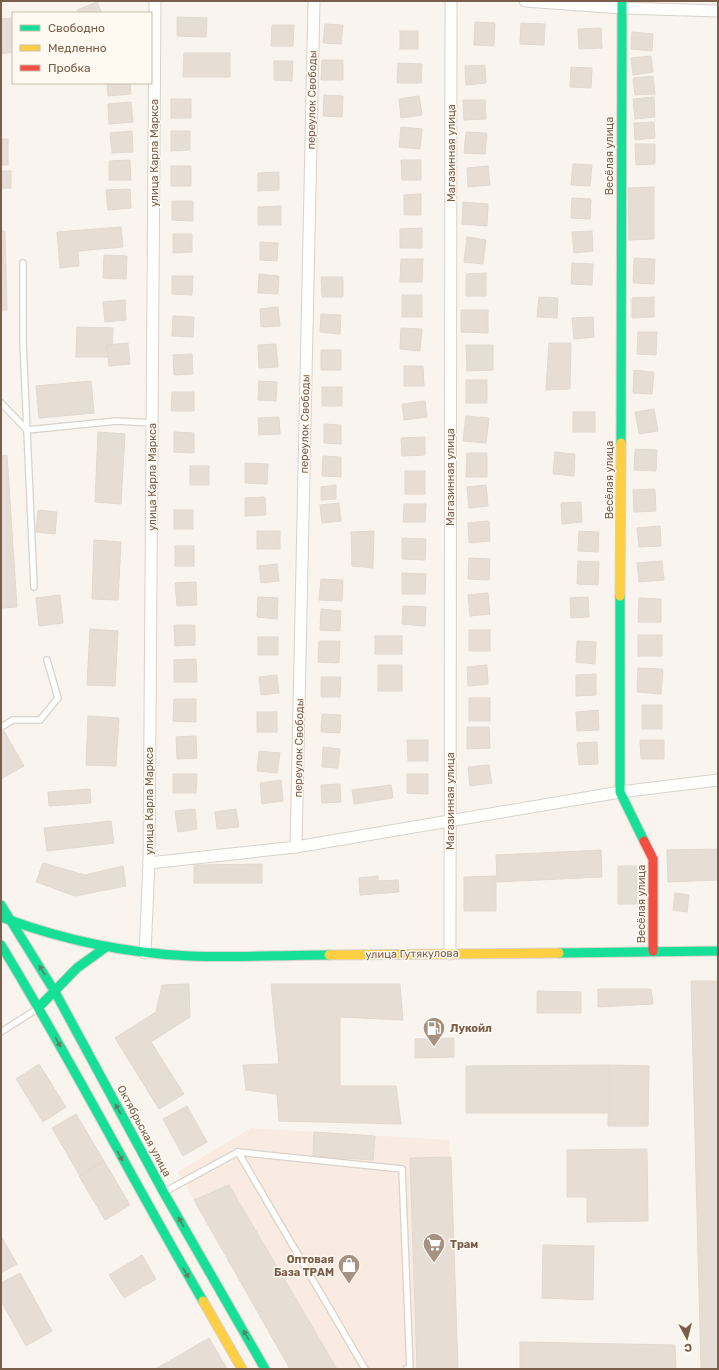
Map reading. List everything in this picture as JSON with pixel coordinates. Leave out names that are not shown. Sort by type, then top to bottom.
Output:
[{"type":"main road","name":"Весёлая улица","points":[[622,4],[620,792],[653,859],[653,951]]},
{"type":"main road","name":"Октябрьская улица","points":[[1,905],[55,992],[164,1193],[265,1369]]},
{"type":"main road","name":"улица Гутякулова","points":[[1,916],[71,940],[145,953],[190,956],[718,951]]},
{"type":"main road","points":[[1,945],[39,1007],[146,1203],[242,1369]]},
{"type":"main road","points":[[39,1007],[77,968],[106,947]]},
{"type":"street","name":"улица Карла Маркса","points":[[145,953],[149,863],[155,1]]},
{"type":"street","name":"переулок Свободы","points":[[296,847],[314,1]]},
{"type":"street","name":"Магазинная улица","points":[[450,954],[451,1]]},
{"type":"street","points":[[524,1],[622,4],[718,11]]},
{"type":"street","points":[[149,863],[296,847],[620,792],[718,780]]},
{"type":"lane","points":[[23,263],[22,342],[34,587]]},
{"type":"lane","points":[[1,403],[27,430]]},
{"type":"lane","points":[[27,430],[117,421],[152,423]]},
{"type":"lane","points":[[1,727],[13,720],[40,720],[58,698],[47,660]]},
{"type":"lane","points":[[1,1032],[39,1007]]},
{"type":"lane","points":[[164,1193],[238,1152],[402,1169],[410,1369],[406,1369]]},
{"type":"lane","points":[[238,1152],[365,1369]]},
{"type":"shaded area","name":"Оптовая База ТРАМ","points":[[251,1128],[449,1140],[458,1369],[290,1369],[178,1172]]},
{"type":"building","points":[[97,2],[102,12],[78,12],[77,10]]},
{"type":"building","points":[[177,17],[207,18],[206,37],[177,36]]},
{"type":"building","points":[[12,18],[12,52],[1,54],[1,19]]},
{"type":"building","points":[[475,22],[495,23],[494,46],[474,45]]},
{"type":"building","points":[[521,23],[545,24],[544,45],[520,44]]},
{"type":"building","points":[[325,24],[343,25],[341,44],[323,43]]},
{"type":"building","points":[[272,25],[294,25],[293,46],[271,46]]},
{"type":"building","points":[[601,28],[602,48],[579,49],[578,29]]},
{"type":"building","points":[[400,31],[418,31],[418,49],[400,49]]},
{"type":"building","points":[[632,32],[653,34],[652,51],[631,49]]},
{"type":"building","points":[[184,53],[230,53],[230,77],[183,77]]},
{"type":"building","points":[[651,56],[653,72],[633,75],[631,58]]},
{"type":"building","points":[[322,60],[343,60],[343,80],[321,80]]},
{"type":"building","points":[[274,61],[293,61],[292,81],[274,80]]},
{"type":"building","points":[[398,63],[422,64],[421,83],[397,83]]},
{"type":"building","points":[[485,65],[486,83],[466,85],[465,66]]},
{"type":"building","points":[[571,67],[592,68],[591,88],[570,87]]},
{"type":"building","points":[[653,76],[655,94],[635,95],[633,78]]},
{"type":"building","points":[[107,84],[130,84],[131,94],[108,96]]},
{"type":"building","points":[[324,95],[343,96],[342,117],[323,116]]},
{"type":"building","points":[[419,96],[422,115],[401,118],[399,99]]},
{"type":"building","points":[[654,97],[655,117],[635,119],[633,99]]},
{"type":"building","points":[[171,99],[191,99],[191,118],[171,118]]},
{"type":"building","points":[[463,100],[485,100],[486,119],[464,120]]},
{"type":"building","points":[[131,102],[133,122],[109,124],[108,104]]},
{"type":"building","points":[[654,122],[655,138],[635,140],[634,123]]},
{"type":"building","points":[[401,127],[422,129],[420,149],[399,147]]},
{"type":"building","points":[[132,131],[133,152],[112,153],[110,133]]},
{"type":"building","points":[[171,131],[190,131],[190,150],[171,151]]},
{"type":"building","points":[[466,132],[487,133],[485,154],[464,153]]},
{"type":"building","points":[[1,139],[8,139],[8,165],[1,165]]},
{"type":"building","points":[[635,144],[655,144],[655,164],[636,165]]},
{"type":"building","points":[[130,160],[131,180],[109,180],[109,161]]},
{"type":"building","points":[[401,160],[421,160],[421,180],[402,180]]},
{"type":"building","points":[[573,164],[592,165],[590,186],[571,185]]},
{"type":"building","points":[[171,166],[191,166],[191,186],[171,186]]},
{"type":"building","points":[[488,166],[490,185],[468,187],[467,168]]},
{"type":"building","points":[[1,171],[11,171],[11,188],[1,188]]},
{"type":"building","points":[[279,172],[279,190],[258,191],[258,173]]},
{"type":"building","points":[[654,187],[654,239],[629,240],[628,188]]},
{"type":"building","points":[[130,189],[131,208],[108,210],[106,190]]},
{"type":"building","points":[[421,194],[421,215],[404,215],[404,195]]},
{"type":"building","points":[[572,198],[591,199],[590,219],[571,218]]},
{"type":"building","points":[[172,201],[193,201],[193,221],[172,220]]},
{"type":"building","points":[[463,202],[488,204],[487,226],[462,224]]},
{"type":"building","points":[[281,206],[281,225],[258,225],[258,207]]},
{"type":"building","points":[[121,227],[123,247],[78,251],[79,266],[60,268],[57,232]]},
{"type":"building","points":[[422,228],[422,248],[400,248],[400,229]]},
{"type":"building","points":[[1,231],[5,231],[7,310],[1,310]]},
{"type":"building","points":[[592,231],[593,251],[574,253],[572,232]]},
{"type":"building","points":[[173,234],[192,234],[192,252],[173,253]]},
{"type":"building","points":[[467,237],[486,240],[483,264],[464,262]]},
{"type":"building","points":[[260,242],[278,243],[277,261],[260,260]]},
{"type":"building","points":[[104,255],[127,256],[126,279],[103,278]]},
{"type":"building","points":[[634,258],[655,259],[654,284],[633,283]]},
{"type":"building","points":[[401,259],[423,259],[422,282],[400,282]]},
{"type":"building","points":[[572,263],[593,264],[592,285],[571,284]]},
{"type":"building","points":[[486,273],[486,296],[466,296],[466,274]]},
{"type":"building","points":[[259,274],[279,276],[278,294],[258,293]]},
{"type":"building","points":[[172,276],[193,276],[192,295],[172,294]]},
{"type":"building","points":[[321,277],[343,277],[343,297],[322,297]]},
{"type":"building","points":[[402,295],[422,295],[422,317],[402,317]]},
{"type":"building","points":[[539,297],[558,298],[557,318],[537,317]]},
{"type":"building","points":[[654,297],[654,317],[632,318],[632,298]]},
{"type":"building","points":[[125,300],[126,320],[105,322],[103,302]]},
{"type":"building","points":[[278,307],[280,326],[261,327],[260,309]]},
{"type":"building","points":[[461,310],[488,310],[488,333],[461,332]]},
{"type":"building","points":[[321,314],[341,315],[340,334],[320,332]]},
{"type":"building","points":[[173,316],[194,317],[193,337],[172,336]]},
{"type":"building","points":[[593,317],[594,337],[574,339],[572,318]]},
{"type":"building","points":[[77,327],[113,328],[112,357],[76,357]]},
{"type":"building","points":[[401,328],[422,329],[420,351],[400,349]]},
{"type":"building","points":[[638,332],[657,332],[656,355],[637,354]]},
{"type":"building","points":[[128,343],[130,364],[109,366],[107,345]]},
{"type":"building","points":[[549,343],[571,343],[570,389],[546,390]]},
{"type":"building","points":[[276,344],[278,367],[259,368],[258,345]]},
{"type":"building","points":[[466,345],[493,345],[493,370],[467,371]]},
{"type":"building","points":[[321,350],[341,350],[341,370],[321,370]]},
{"type":"building","points":[[192,354],[193,374],[174,375],[173,355]]},
{"type":"building","points":[[404,366],[423,366],[424,386],[404,386]]},
{"type":"building","points":[[634,370],[654,372],[652,394],[633,393]]},
{"type":"building","points":[[466,380],[487,380],[487,403],[466,403]]},
{"type":"building","points":[[91,381],[94,413],[39,418],[36,386]]},
{"type":"building","points":[[259,381],[277,382],[276,401],[258,400]]},
{"type":"building","points":[[322,387],[342,387],[342,406],[322,406]]},
{"type":"building","points":[[172,392],[194,392],[194,411],[171,411]]},
{"type":"building","points":[[425,401],[427,417],[404,420],[402,404]]},
{"type":"building","points":[[654,409],[658,431],[639,434],[635,412]]},
{"type":"building","points":[[573,412],[595,412],[595,432],[573,432]]},
{"type":"building","points":[[466,416],[489,418],[486,443],[463,441]]},
{"type":"building","points":[[279,417],[280,434],[259,435],[258,418]]},
{"type":"building","points":[[324,424],[341,425],[341,444],[324,443]]},
{"type":"building","points":[[98,432],[125,434],[121,504],[95,502]]},
{"type":"building","points":[[174,432],[194,433],[194,453],[174,452]]},
{"type":"building","points":[[425,437],[425,455],[402,456],[401,438]]},
{"type":"building","points":[[635,449],[657,450],[656,471],[634,470]]},
{"type":"building","points":[[555,452],[575,454],[574,476],[553,474]]},
{"type":"building","points":[[467,453],[487,453],[487,477],[466,477]]},
{"type":"building","points":[[7,455],[17,607],[1,608],[1,456]]},
{"type":"building","points":[[323,456],[341,457],[341,477],[322,476]]},
{"type":"building","points":[[245,463],[268,464],[267,484],[245,483]]},
{"type":"building","points":[[190,466],[209,466],[209,485],[190,485]]},
{"type":"building","points":[[405,471],[425,471],[425,494],[405,494]]},
{"type":"building","points":[[336,485],[336,499],[321,500],[321,487]]},
{"type":"building","points":[[486,485],[488,506],[469,508],[467,487]]},
{"type":"building","points":[[655,489],[656,511],[634,512],[633,490]]},
{"type":"building","points":[[265,497],[266,515],[245,516],[245,498]]},
{"type":"building","points":[[581,502],[582,522],[562,524],[561,503]]},
{"type":"building","points":[[339,503],[341,521],[322,523],[320,505]]},
{"type":"building","points":[[404,504],[426,504],[425,522],[403,522]]},
{"type":"building","points":[[38,510],[57,512],[55,534],[36,532]]},
{"type":"building","points":[[174,510],[193,510],[193,529],[174,529]]},
{"type":"building","points":[[489,521],[490,541],[469,543],[468,523]]},
{"type":"building","points":[[660,526],[661,546],[639,547],[637,528]]},
{"type":"building","points":[[257,531],[280,531],[280,549],[257,549]]},
{"type":"building","points":[[374,531],[373,568],[352,566],[351,532]]},
{"type":"building","points":[[579,531],[599,532],[598,552],[578,551]]},
{"type":"building","points":[[402,538],[426,539],[425,560],[402,559]]},
{"type":"building","points":[[94,540],[121,542],[118,600],[92,599]]},
{"type":"building","points":[[175,546],[194,546],[194,566],[175,566]]},
{"type":"building","points":[[469,558],[490,559],[489,580],[468,579]]},
{"type":"building","points":[[578,561],[599,562],[598,585],[577,584]]},
{"type":"building","points":[[662,561],[664,580],[639,582],[637,563]]},
{"type":"building","points":[[277,564],[279,581],[261,583],[259,566]]},
{"type":"building","points":[[402,573],[426,574],[425,594],[402,594]]},
{"type":"building","points":[[321,579],[343,580],[342,601],[319,600]]},
{"type":"building","points":[[196,582],[197,605],[177,606],[175,583]]},
{"type":"building","points":[[488,593],[490,614],[470,616],[468,595]]},
{"type":"building","points":[[60,595],[63,623],[39,626],[36,598]]},
{"type":"building","points":[[258,597],[278,598],[277,619],[257,617]]},
{"type":"building","points":[[588,597],[589,617],[571,618],[570,598]]},
{"type":"building","points":[[639,598],[661,599],[661,622],[638,622]]},
{"type":"building","points":[[403,606],[426,607],[425,626],[402,624]]},
{"type":"building","points":[[321,609],[341,611],[340,631],[320,630]]},
{"type":"building","points":[[174,625],[195,625],[195,645],[175,646]]},
{"type":"building","points":[[90,629],[118,631],[115,686],[87,685]]},
{"type":"building","points":[[469,630],[490,630],[490,651],[469,651]]},
{"type":"building","points":[[638,635],[662,635],[662,656],[638,656]]},
{"type":"building","points":[[375,636],[402,636],[402,654],[375,654]]},
{"type":"building","points":[[258,637],[278,637],[278,655],[258,655]]},
{"type":"building","points":[[319,641],[340,641],[339,663],[318,662]]},
{"type":"building","points":[[577,641],[596,642],[595,664],[576,662]]},
{"type":"building","points":[[196,659],[197,682],[174,682],[174,660]]},
{"type":"building","points":[[378,665],[402,665],[402,691],[378,691]]},
{"type":"building","points":[[487,665],[488,684],[468,686],[467,667]]},
{"type":"building","points":[[638,668],[663,669],[661,694],[637,692]]},
{"type":"building","points":[[596,674],[596,695],[576,696],[576,675]]},
{"type":"building","points":[[277,675],[279,693],[261,695],[259,677]]},
{"type":"building","points":[[321,677],[341,677],[340,697],[321,697]]},
{"type":"building","points":[[469,698],[490,698],[490,721],[469,721]]},
{"type":"building","points":[[174,699],[196,699],[196,722],[173,721]]},
{"type":"building","points":[[642,705],[662,705],[662,729],[642,729]]},
{"type":"building","points":[[598,710],[599,730],[577,731],[576,712]]},
{"type":"building","points":[[257,712],[277,712],[277,732],[257,732]]},
{"type":"building","points":[[322,714],[341,715],[340,733],[321,732]]},
{"type":"building","points":[[88,716],[119,718],[116,766],[86,765]]},
{"type":"building","points":[[467,727],[489,727],[490,748],[467,749]]},
{"type":"building","points":[[4,731],[24,766],[1,779],[1,733]]},
{"type":"building","points":[[196,736],[197,758],[177,759],[176,737]]},
{"type":"building","points":[[407,740],[428,740],[428,761],[408,761]]},
{"type":"building","points":[[640,740],[664,740],[664,759],[641,759]]},
{"type":"building","points":[[597,742],[598,764],[579,765],[577,743]]},
{"type":"building","points":[[323,747],[340,749],[338,768],[322,767]]},
{"type":"building","points":[[259,751],[280,753],[277,773],[257,771]]},
{"type":"building","points":[[489,765],[492,783],[470,786],[468,767]]},
{"type":"building","points":[[173,774],[197,774],[196,793],[173,793]]},
{"type":"building","points":[[407,774],[428,774],[428,794],[407,793]]},
{"type":"building","points":[[281,780],[283,801],[262,804],[260,783]]},
{"type":"building","points":[[340,784],[341,802],[322,803],[321,785]]},
{"type":"building","points":[[391,785],[393,798],[354,804],[352,790]]},
{"type":"building","points":[[90,789],[91,803],[49,806],[48,792]]},
{"type":"building","points":[[195,809],[197,829],[178,832],[175,811]]},
{"type":"building","points":[[236,809],[239,827],[217,829],[215,812]]},
{"type":"building","points":[[111,821],[114,843],[47,851],[44,828]]},
{"type":"building","points":[[718,849],[718,880],[668,882],[667,850]]},
{"type":"building","points":[[601,850],[602,877],[497,882],[496,855]]},
{"type":"building","points":[[43,863],[85,875],[123,866],[126,886],[75,896],[36,882]]},
{"type":"building","points":[[262,864],[262,883],[194,883],[194,865]]},
{"type":"building","points":[[618,866],[637,866],[637,904],[618,904]]},
{"type":"building","points":[[378,876],[378,881],[398,880],[399,892],[360,895],[359,878]]},
{"type":"building","points":[[496,876],[496,911],[464,911],[464,877]]},
{"type":"building","points":[[675,893],[689,895],[687,912],[673,910]]},
{"type":"building","points":[[691,981],[718,981],[718,1369],[701,1369]]},
{"type":"building","points":[[189,984],[190,1017],[151,1042],[184,1094],[159,1109],[115,1038],[156,1012],[162,985]]},
{"type":"building","points":[[271,984],[400,984],[403,1020],[340,1017],[340,1086],[396,1086],[401,1124],[279,1121],[277,1094],[246,1090],[243,1065],[279,1064]]},
{"type":"building","points":[[598,989],[651,989],[653,1004],[598,1007]]},
{"type":"building","points":[[537,991],[581,992],[581,1013],[537,1013]]},
{"type":"building","name":"Лукойл","points":[[454,1038],[454,1057],[415,1058],[415,1039]]},
{"type":"building","points":[[39,1064],[66,1107],[43,1122],[16,1079]]},
{"type":"building","points":[[609,1065],[649,1066],[648,1126],[608,1126]]},
{"type":"building","points":[[609,1065],[609,1113],[466,1113],[466,1066]]},
{"type":"building","points":[[187,1106],[207,1142],[183,1156],[163,1119]]},
{"type":"building","points":[[76,1114],[104,1161],[80,1176],[52,1128]]},
{"type":"building","points":[[314,1132],[375,1136],[373,1160],[313,1156]]},
{"type":"building","points":[[647,1149],[648,1221],[587,1222],[587,1197],[567,1197],[567,1150]]},
{"type":"building","name":"Трам","points":[[451,1157],[458,1369],[417,1369],[410,1158]]},
{"type":"building","points":[[104,1161],[130,1205],[105,1220],[79,1176]]},
{"type":"building","points":[[229,1185],[337,1369],[290,1369],[194,1200]]},
{"type":"building","points":[[1,1236],[17,1264],[1,1273]]},
{"type":"building","points":[[543,1245],[594,1246],[593,1300],[542,1298]]},
{"type":"building","points":[[142,1255],[156,1279],[124,1298],[109,1275]]},
{"type":"building","points":[[20,1273],[52,1331],[26,1346],[1,1301],[1,1283]]},
{"type":"building","points":[[209,1338],[227,1369],[155,1369],[173,1359]]},
{"type":"building","points":[[520,1342],[675,1345],[676,1369],[520,1369]]},
{"type":"traffic: fast","points":[[621,443],[622,1]]},
{"type":"traffic: fast","points":[[620,596],[620,792],[644,841]]},
{"type":"traffic: fast","points":[[1,905],[55,992],[164,1193],[265,1369]]},
{"type":"traffic: fast","points":[[4,918],[72,939],[141,952],[206,957],[329,955]]},
{"type":"traffic: fast","points":[[1,945],[53,1033],[203,1301]]},
{"type":"traffic: fast","points":[[39,1007],[77,968],[106,947]]},
{"type":"traffic: fast","points":[[559,953],[718,951]]},
{"type":"traffic: slow","points":[[620,596],[621,443]]},
{"type":"traffic: slow","points":[[329,955],[559,953]]},
{"type":"traffic: slow","points":[[203,1301],[242,1369]]},
{"type":"traffic: jam","points":[[644,841],[653,859],[653,951]]},
{"type":"place","name":"Лукойл","points":[[434,1048]]},
{"type":"place","name":"Трам","points":[[434,1264]]},
{"type":"place","name":"Оптовая База ТРАМ","points":[[349,1284]]}]
